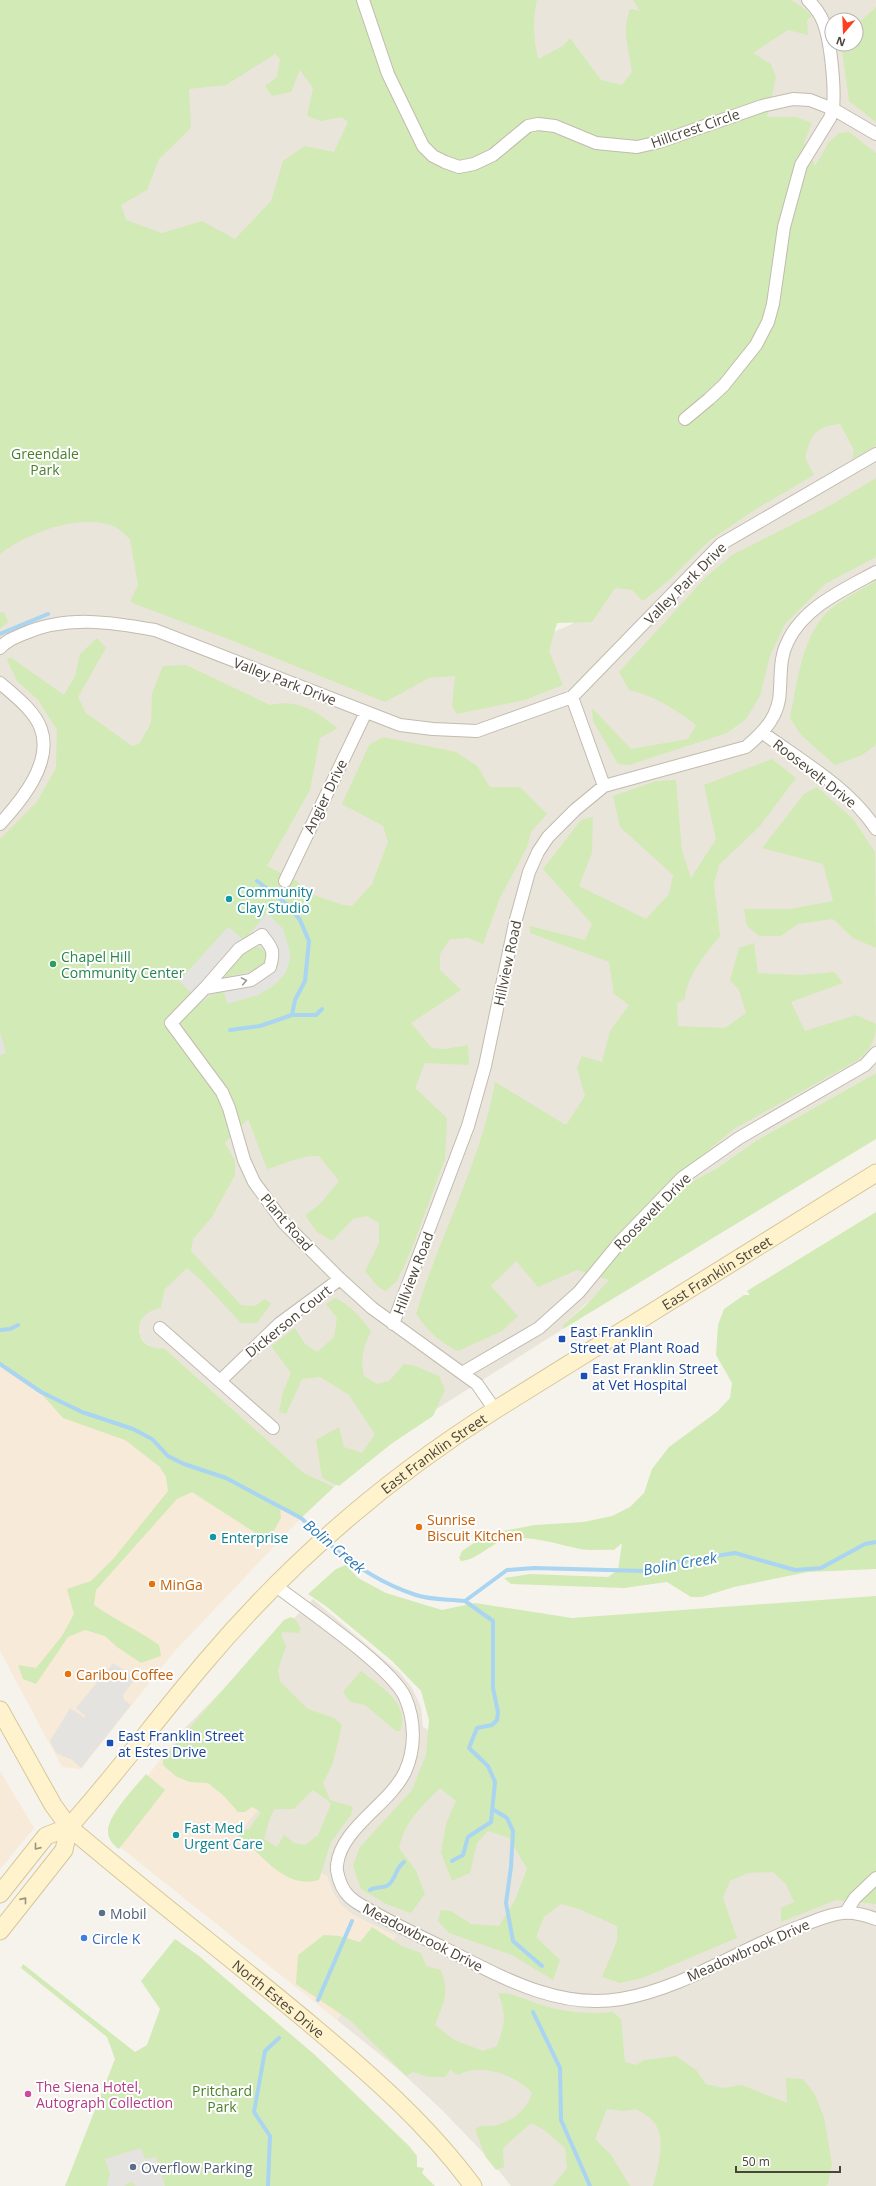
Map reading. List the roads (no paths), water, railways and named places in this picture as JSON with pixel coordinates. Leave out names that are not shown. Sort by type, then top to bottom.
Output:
[{"type":"main road","name":"East Franklin Street","points":[[0,1931],[64,1850],[69,1827],[206,1661],[276,1586],[363,1507],[428,1455],[495,1410],[876,1173]]},
{"type":"main road","name":"North Estes Drive","points":[[0,1710],[53,1805],[69,1827],[354,2061],[394,2098],[448,2156],[473,2186]]},
{"type":"main road","name":"East Franklin Street","points":[[0,1894],[46,1836],[69,1827]]},
{"type":"street","name":"Hillcrest Circle","points":[[363,0],[388,74],[423,146],[433,156],[459,167],[474,164],[493,155],[528,126],[538,124],[555,126],[596,144],[637,147],[659,142],[755,108],[793,99],[810,100],[833,109],[876,134]]},
{"type":"street","points":[[685,419],[710,399],[724,385],[756,345],[768,322],[773,304],[784,227],[801,165],[813,143],[830,118],[833,109],[835,93],[827,34],[822,18],[808,0]]},
{"type":"street","name":"Valley Park Drive","points":[[0,648],[7,641],[40,626],[80,621],[116,623],[155,630],[400,724],[433,729],[476,731],[572,697],[721,544],[876,454]]},
{"type":"street","name":"Roosevelt Drive","points":[[876,572],[836,594],[808,615],[788,640],[780,666],[779,703],[773,720],[763,733],[841,790],[866,814],[876,829]]},
{"type":"street","points":[[0,684],[29,711],[41,728],[43,746],[35,776],[28,788],[0,824]]},
{"type":"street","points":[[572,697],[604,786]]},
{"type":"street","name":"Angier Drive","points":[[285,881],[366,712]]},
{"type":"street","name":"Hillview Road","points":[[394,1324],[468,1126],[486,1058],[515,923],[529,872],[538,852],[548,837],[575,810],[604,786],[746,747],[763,733]]},
{"type":"street","name":"Plant Road","points":[[205,988],[251,980],[270,967],[273,957],[272,948],[262,935],[239,949],[205,988],[171,1023],[222,1092],[229,1108],[244,1160],[254,1182],[284,1223],[340,1279],[394,1324],[482,1389],[495,1410]]},
{"type":"street","name":"Roosevelt Drive","points":[[462,1373],[539,1328],[579,1292],[621,1241],[682,1178],[739,1138],[865,1065],[876,1054]]},
{"type":"street","name":"Dickerson Court","points":[[220,1381],[279,1324],[340,1279]]},
{"type":"street","points":[[160,1328],[273,1428]]},
{"type":"street","name":"Meadowbrook Drive","points":[[276,1586],[387,1673],[404,1694],[413,1718],[409,1760],[404,1774],[396,1787],[355,1830],[345,1844],[336,1866],[340,1884],[349,1898],[372,1912],[506,1979],[540,1992],[583,2000],[620,1999],[650,1992],[788,1931],[834,1914],[846,1912],[862,1914],[876,1919]]},
{"type":"street","points":[[846,1912],[856,1898],[876,1878]]},
{"type":"waterway","points":[[0,634],[48,614]]},
{"type":"waterway","points":[[230,1030],[260,1026],[292,1015],[295,1000],[305,981],[309,941],[300,920],[288,905],[257,881]]},
{"type":"waterway","points":[[292,1015],[316,1015],[322,1009]]},
{"type":"waterway","points":[[0,1330],[10,1329],[18,1325]]},
{"type":"waterway","name":"Bolin Creek","points":[[0,1364],[41,1392],[82,1412],[133,1429],[152,1439],[168,1456],[184,1464],[226,1478],[301,1518],[322,1537]]},
{"type":"waterway","name":"Bolin Creek","points":[[327,1542],[368,1573],[403,1591],[427,1598],[465,1601],[507,1570],[534,1568],[644,1571],[677,1562],[735,1553],[795,1570],[821,1568],[865,1544],[876,1542]]},
{"type":"waterway","points":[[452,1861],[463,1855],[468,1837],[491,1822],[495,1782],[488,1766],[469,1748],[477,1728],[492,1725],[497,1720],[498,1712],[493,1688],[493,1621],[465,1601]]},
{"type":"waterway","points":[[494,1810],[507,1818],[513,1831],[511,1867],[506,1903],[513,1941],[542,1966]]},
{"type":"waterway","points":[[370,1890],[384,1887],[391,1883],[399,1867],[404,1862]]},
{"type":"waterway","points":[[318,2000],[352,1921]]},
{"type":"waterway","points":[[533,2012],[560,2068],[561,2120],[590,2186]]},
{"type":"waterway","points":[[268,2186],[270,2136],[254,2112],[265,2051],[279,2038]]},
{"type":"place","name":"Community Clay Studio","points":[[229,899]]},
{"type":"place","name":"Chapel Hill Community Center","points":[[53,964]]},
{"type":"place","name":"East Franklin Street at Plant Road","points":[[562,1339]]},
{"type":"place","name":"East Franklin Street at Vet Hospital","points":[[584,1376]]},
{"type":"place","name":"Sunrise Biscuit Kitchen","points":[[419,1527]]},
{"type":"place","name":"Enterprise","points":[[213,1537]]},
{"type":"place","name":"MinGa","points":[[152,1584]]},
{"type":"place","name":"Caribou Coffee","points":[[68,1674]]},
{"type":"place","name":"East Franklin Street at Estes Drive","points":[[110,1743]]},
{"type":"place","name":"Fast Med Urgent Care","points":[[176,1835]]},
{"type":"place","name":"Mobil","points":[[102,1913]]},
{"type":"place","name":"Circle K","points":[[84,1938]]},
{"type":"place","name":"The Siena Hotel, Autograph Collection","points":[[28,2094]]},
{"type":"place","name":"Overflow Parking","points":[[133,2167]]},
{"type":"park label","name":"Greendale Park","points":[[45,462]]},
{"type":"park label","name":"Pritchard Park","points":[[222,2098]]}]
